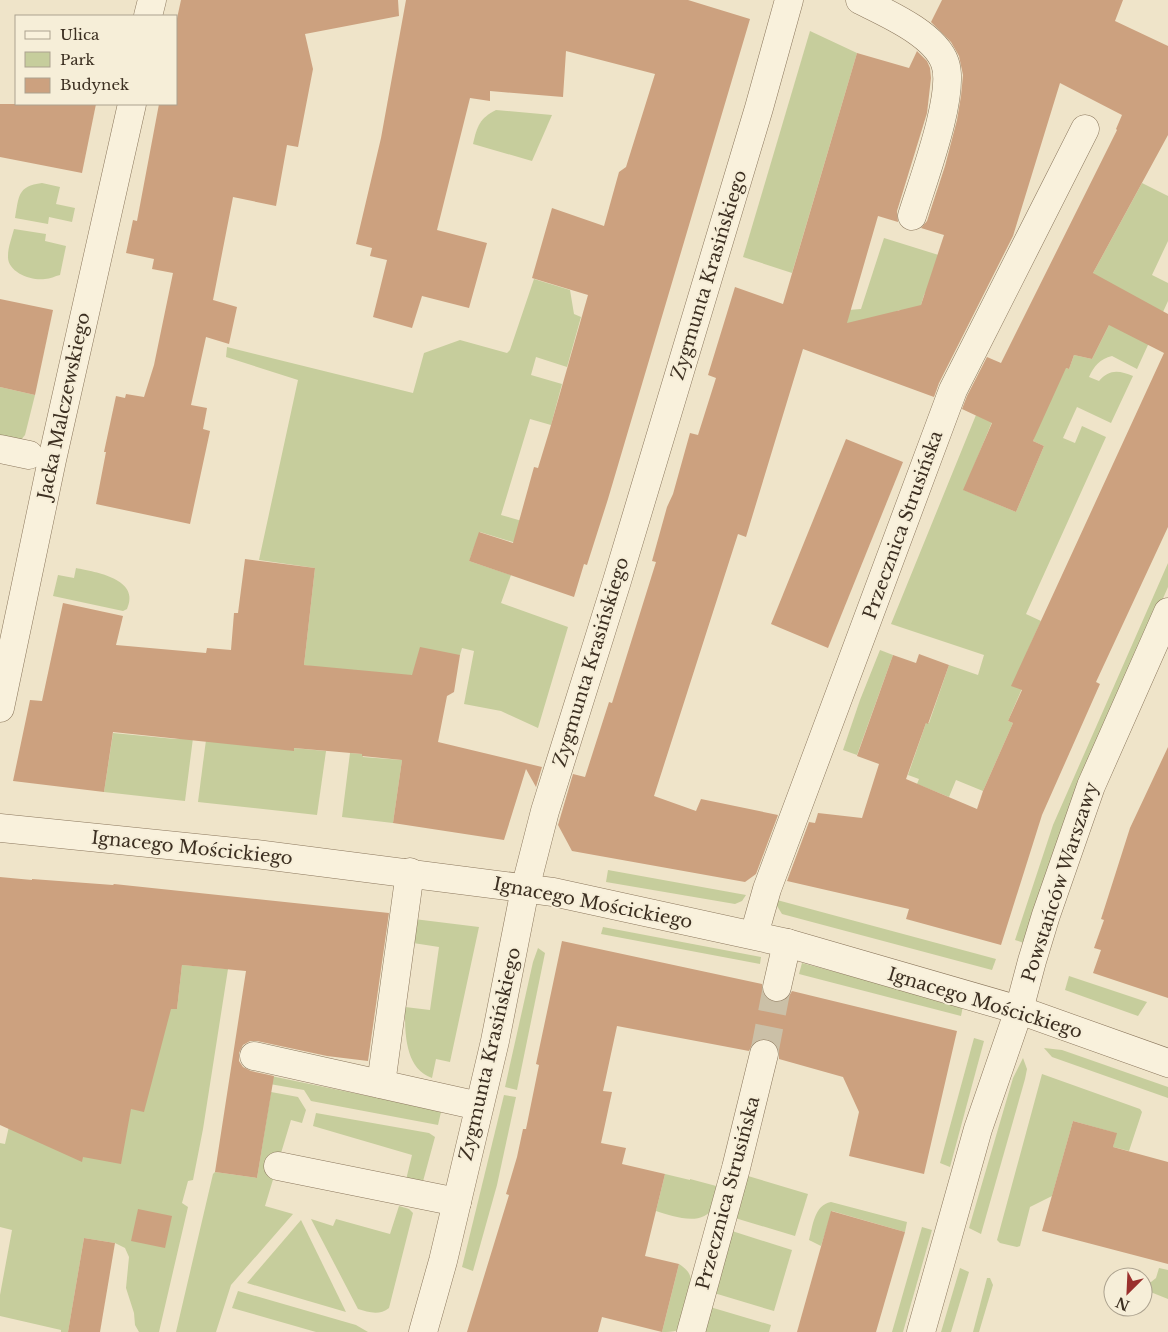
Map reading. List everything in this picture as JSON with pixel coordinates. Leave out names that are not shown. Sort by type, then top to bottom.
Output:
[{"type":"street","points":[[148,15],[152,0]]},
{"type":"street","name":"Zygmunta Krasińskiego","points":[[423,1332],[443,1261],[495,1040],[525,889],[545,811],[617,581],[756,117],[788,0]]},
{"type":"street","points":[[860,0],[904,22],[933,45],[945,63],[948,87],[942,119],[912,216]]},
{"type":"street","name":"Jacka Malczewskiego","points":[[0,708],[52,460],[132,105]]},
{"type":"street","name":"Przecznica Strusińska","points":[[754,934],[767,889],[953,390],[1085,129]]},
{"type":"street","points":[[0,449],[29,455]]},
{"type":"street","name":"Powstańców Warszawy","points":[[921,1332],[978,1129],[1019,1010],[1044,924],[1091,786],[1168,612]]},
{"type":"street","name":"Ignacego Mościckiego","points":[[0,828],[256,854],[410,872],[553,892],[787,942],[1019,1010],[1168,1063]]},
{"type":"street","points":[[381,1084],[410,872]]},
{"type":"street","points":[[777,987],[787,942]]},
{"type":"street","name":"Przecznica Strusińska","points":[[691,1332],[736,1168],[764,1054]]},
{"type":"street","points":[[254,1056],[479,1106]]},
{"type":"street","points":[[278,1166],[457,1202]]},
{"type":"green space","points":[[810,31],[857,53],[792,273],[743,257]]},
{"type":"green space","points":[[496,110],[552,115],[532,161],[473,144],[480,123],[486,116]]},
{"type":"green space","points":[[42,183],[60,187],[56,204],[75,208],[72,222],[49,217],[48,224],[15,218],[19,198],[24,190]]},
{"type":"green space","points":[[1142,183],[1168,196],[1168,241],[1152,275],[1168,283],[1168,301],[1137,369],[1112,356],[1098,364],[1089,377],[1099,381],[1107,374],[1114,372],[1133,376],[1111,423],[1077,407],[1063,438],[1075,443],[1082,426],[1106,437],[1026,614],[1041,621],[1027,652],[1036,656],[1008,721],[1013,723],[983,791],[956,780],[949,797],[917,784],[919,779],[908,775],[926,723],[929,723],[949,665],[978,675],[984,655],[891,624],[976,415],[992,422],[964,490],[1016,512],[1044,446],[1033,441],[1058,365],[1069,369],[1074,355],[1092,359],[1109,325],[1093,273]]},
{"type":"green space","points":[[14,229],[46,234],[45,241],[66,246],[60,275],[49,279],[39,279],[27,277],[11,267],[8,256]]},
{"type":"green space","points":[[884,238],[945,257],[924,295],[918,315],[899,310],[893,313],[891,339],[839,320],[836,311],[861,309]]},
{"type":"green space","points":[[534,279],[570,290],[574,314],[581,317],[567,367],[536,357],[531,375],[562,384],[551,425],[530,419],[501,515],[522,521],[516,543],[480,532],[469,561],[511,575],[501,603],[568,627],[538,728],[501,711],[464,704],[474,651],[462,648],[460,655],[410,683],[304,665],[315,568],[259,560],[298,380],[226,357],[227,347],[413,393],[424,353],[460,340],[507,353],[510,350]]},
{"type":"green space","points":[[0,387],[35,395],[25,435],[20,441],[0,438]]},
{"type":"green space","points":[[1168,563],[1168,587],[1062,828],[1024,943],[1015,940],[1053,825]]},
{"type":"green space","points":[[76,568],[105,575],[122,584],[128,590],[130,599],[127,609],[123,611],[53,596],[58,575],[74,578]]},
{"type":"green space","points":[[880,650],[893,655],[857,755],[843,750]]},
{"type":"green space","points":[[113,733],[175,739],[193,738],[185,801],[104,792]]},
{"type":"green space","points":[[206,740],[326,751],[317,815],[198,802]]},
{"type":"green space","points":[[350,753],[362,754],[363,757],[402,760],[393,823],[342,817]]},
{"type":"green space","points":[[608,870],[746,895],[742,901],[735,904],[606,882]]},
{"type":"green space","points":[[777,900],[996,959],[992,970],[782,914],[777,906]]},
{"type":"green space","points":[[414,919],[479,927],[450,1062],[436,1059],[432,1078],[416,1066],[411,1057],[406,1037],[405,1007],[430,1010],[439,947],[413,943]]},
{"type":"green space","points":[[603,927],[761,957],[760,964],[601,934]]},
{"type":"green space","points":[[538,948],[545,953],[517,1090],[505,1087],[533,962]]},
{"type":"green space","points":[[802,963],[963,1006],[961,1016],[799,974]]},
{"type":"green space","points":[[182,965],[228,969],[203,1129],[193,1180],[188,1181],[182,1203],[188,1207],[159,1332],[139,1332],[135,1325],[134,1313],[126,1288],[129,1257],[125,1248],[115,1243],[84,1238],[68,1332],[61,1332],[61,1330],[0,1316],[0,1295],[12,1230],[0,1227],[0,1143],[5,1144],[10,1122],[142,1005],[177,1009]]},
{"type":"green space","points":[[1069,976],[1147,1002],[1138,1016],[1065,990]]},
{"type":"green space","points":[[974,1038],[984,1041],[950,1167],[940,1163]]},
{"type":"green space","points":[[1044,1048],[1062,1050],[1168,1087],[1168,1098],[1052,1057]]},
{"type":"green space","points":[[1023,1058],[1027,1069],[1025,1079],[981,1234],[969,1228],[1013,1078]]},
{"type":"green space","points":[[232,1068],[441,1112],[438,1125],[311,1101],[304,1090],[230,1077]]},
{"type":"green space","points":[[1042,1074],[1140,1109],[1142,1112],[1129,1151],[1113,1147],[1116,1133],[1073,1121],[1052,1196],[1030,1207],[1020,1246],[1017,1247],[1000,1243],[997,1240]]},
{"type":"green space","points":[[271,1092],[298,1097],[306,1110],[302,1123],[291,1120],[265,1206],[293,1214],[231,1285],[216,1332],[176,1332],[213,1174],[215,1172],[257,1178]]},
{"type":"green space","points":[[504,1095],[516,1097],[497,1185],[473,1271],[462,1267]]},
{"type":"green space","points":[[316,1113],[429,1133],[435,1137],[422,1185],[405,1184],[412,1155],[313,1126]]},
{"type":"green space","points":[[665,1174],[720,1187],[714,1206],[709,1213],[703,1217],[687,1219],[656,1211]]},
{"type":"green space","points":[[748,1176],[808,1194],[795,1236],[735,1218]]},
{"type":"green space","points":[[831,1202],[907,1222],[905,1232],[832,1211],[821,1246],[809,1240],[815,1217],[821,1207]]},
{"type":"green space","points":[[399,1206],[409,1209],[413,1213],[389,1308],[377,1313],[358,1309],[311,1219],[333,1226],[336,1219],[390,1234]]},
{"type":"green space","points":[[301,1220],[346,1312],[247,1283]]},
{"type":"green space","points":[[922,1227],[932,1230],[903,1332],[892,1332]]},
{"type":"green space","points":[[732,1231],[792,1250],[774,1311],[714,1293]]},
{"type":"green space","points":[[679,1264],[690,1275],[691,1291],[688,1306],[678,1330],[662,1332]]},
{"type":"green space","points":[[960,1268],[969,1272],[951,1332],[941,1332]]},
{"type":"green space","points":[[1159,1268],[1168,1270],[1168,1299],[1153,1293],[1153,1280],[1156,1278]]},
{"type":"green space","points":[[987,1278],[990,1278],[993,1285],[979,1332],[973,1332]]},
{"type":"green space","points":[[238,1291],[356,1325],[368,1332],[316,1332],[232,1308]]},
{"type":"green space","points":[[710,1307],[771,1325],[769,1332],[703,1332]]},
{"type":"building","points":[[181,0],[398,0],[399,16],[305,34],[313,69],[298,147],[287,145],[276,206],[233,197],[213,300],[237,307],[229,344],[206,337],[191,405],[207,408],[203,429],[210,431],[190,524],[96,504],[106,452],[104,452],[116,396],[125,398],[126,394],[144,397],[154,365],[173,273],[152,269],[154,259],[126,253],[133,220],[137,221],[159,105],[178,105],[178,15]]},
{"type":"building","points":[[406,0],[688,0],[750,19],[608,499],[587,565],[584,564],[574,597],[469,561],[479,532],[513,543],[534,467],[538,468],[549,432],[588,295],[532,278],[552,208],[604,226],[619,172],[626,167],[655,74],[566,51],[563,97],[490,91],[490,101],[470,98],[437,230],[487,243],[469,308],[422,296],[412,328],[373,317],[387,260],[370,256],[372,248],[356,244],[381,138]]},
{"type":"building","points":[[942,0],[1123,0],[1115,21],[1168,46],[1168,135],[1093,273],[1168,314],[1168,527],[1096,682],[1100,684],[1042,815],[1001,945],[906,919],[909,909],[787,881],[809,822],[815,823],[818,813],[862,818],[879,764],[857,756],[893,655],[916,663],[919,654],[949,665],[906,779],[977,809],[1013,723],[1008,721],[1022,690],[1011,686],[1164,353],[1109,325],[1092,359],[1074,355],[1069,369],[1066,368],[1033,441],[1044,446],[1016,512],[963,490],[992,423],[962,409],[967,396],[987,357],[1001,363],[1117,130],[1122,115],[1060,83],[1013,236],[939,383],[934,397],[803,349],[746,537],[738,534],[654,796],[696,811],[701,799],[778,815],[756,874],[745,882],[572,851],[558,825],[573,774],[585,777],[609,702],[612,703],[656,562],[652,561],[690,433],[698,435],[716,378],[708,375],[735,287],[783,304],[857,53],[909,68],[917,51],[927,61],[931,78],[927,113],[897,211],[898,222],[878,216],[847,323],[921,305],[944,235],[921,228],[927,221],[945,166],[957,120],[963,75],[959,56],[951,42],[931,22]]},
{"type":"building","points":[[0,104],[96,105],[82,173],[0,157]]},
{"type":"building","points":[[0,299],[53,310],[35,395],[0,387]]},
{"type":"building","points":[[846,439],[903,462],[828,648],[771,624]]},
{"type":"building","points":[[245,559],[315,568],[304,665],[412,675],[420,647],[460,655],[454,692],[447,696],[438,742],[542,767],[536,787],[526,769],[504,840],[393,823],[402,760],[362,756],[362,754],[294,748],[294,751],[113,732],[104,792],[13,781],[30,700],[42,701],[63,603],[123,616],[116,645],[206,653],[207,648],[231,650],[234,613],[238,613]]},
{"type":"building","points":[[1168,747],[1168,998],[1093,973],[1101,950],[1094,948],[1104,920],[1101,919],[1130,828]]},
{"type":"building","points":[[0,877],[114,884],[389,913],[368,1061],[327,1056],[257,1041],[250,1041],[243,1045],[239,1053],[239,1061],[243,1067],[251,1071],[274,1076],[257,1178],[215,1172],[246,971],[182,965],[177,1009],[171,1009],[144,1112],[131,1109],[121,1164],[83,1157],[82,1162],[0,1125]]},
{"type":"building","points":[[562,941],[762,984],[762,991],[766,998],[774,1002],[781,1002],[788,998],[792,991],[957,1031],[924,1174],[849,1156],[859,1112],[843,1077],[779,1059],[779,1049],[775,1043],[768,1039],[760,1039],[753,1043],[749,1051],[617,1026],[603,1091],[612,1092],[601,1143],[626,1148],[622,1164],[665,1174],[645,1256],[679,1264],[662,1332],[602,1317],[598,1332],[467,1332],[509,1195],[506,1194],[523,1129],[526,1129],[539,1065],[536,1064]]},
{"type":"building","points":[[1073,1121],[1117,1133],[1113,1147],[1168,1162],[1168,1264],[1042,1231]]},
{"type":"building","points":[[138,1209],[172,1216],[165,1248],[131,1241]]},
{"type":"building","points":[[831,1211],[905,1232],[876,1332],[797,1332]]},
{"type":"building","points":[[84,1238],[115,1243],[100,1332],[68,1332]]},
{"type":"tunnel","points":[[764,1054],[777,987]]}]
